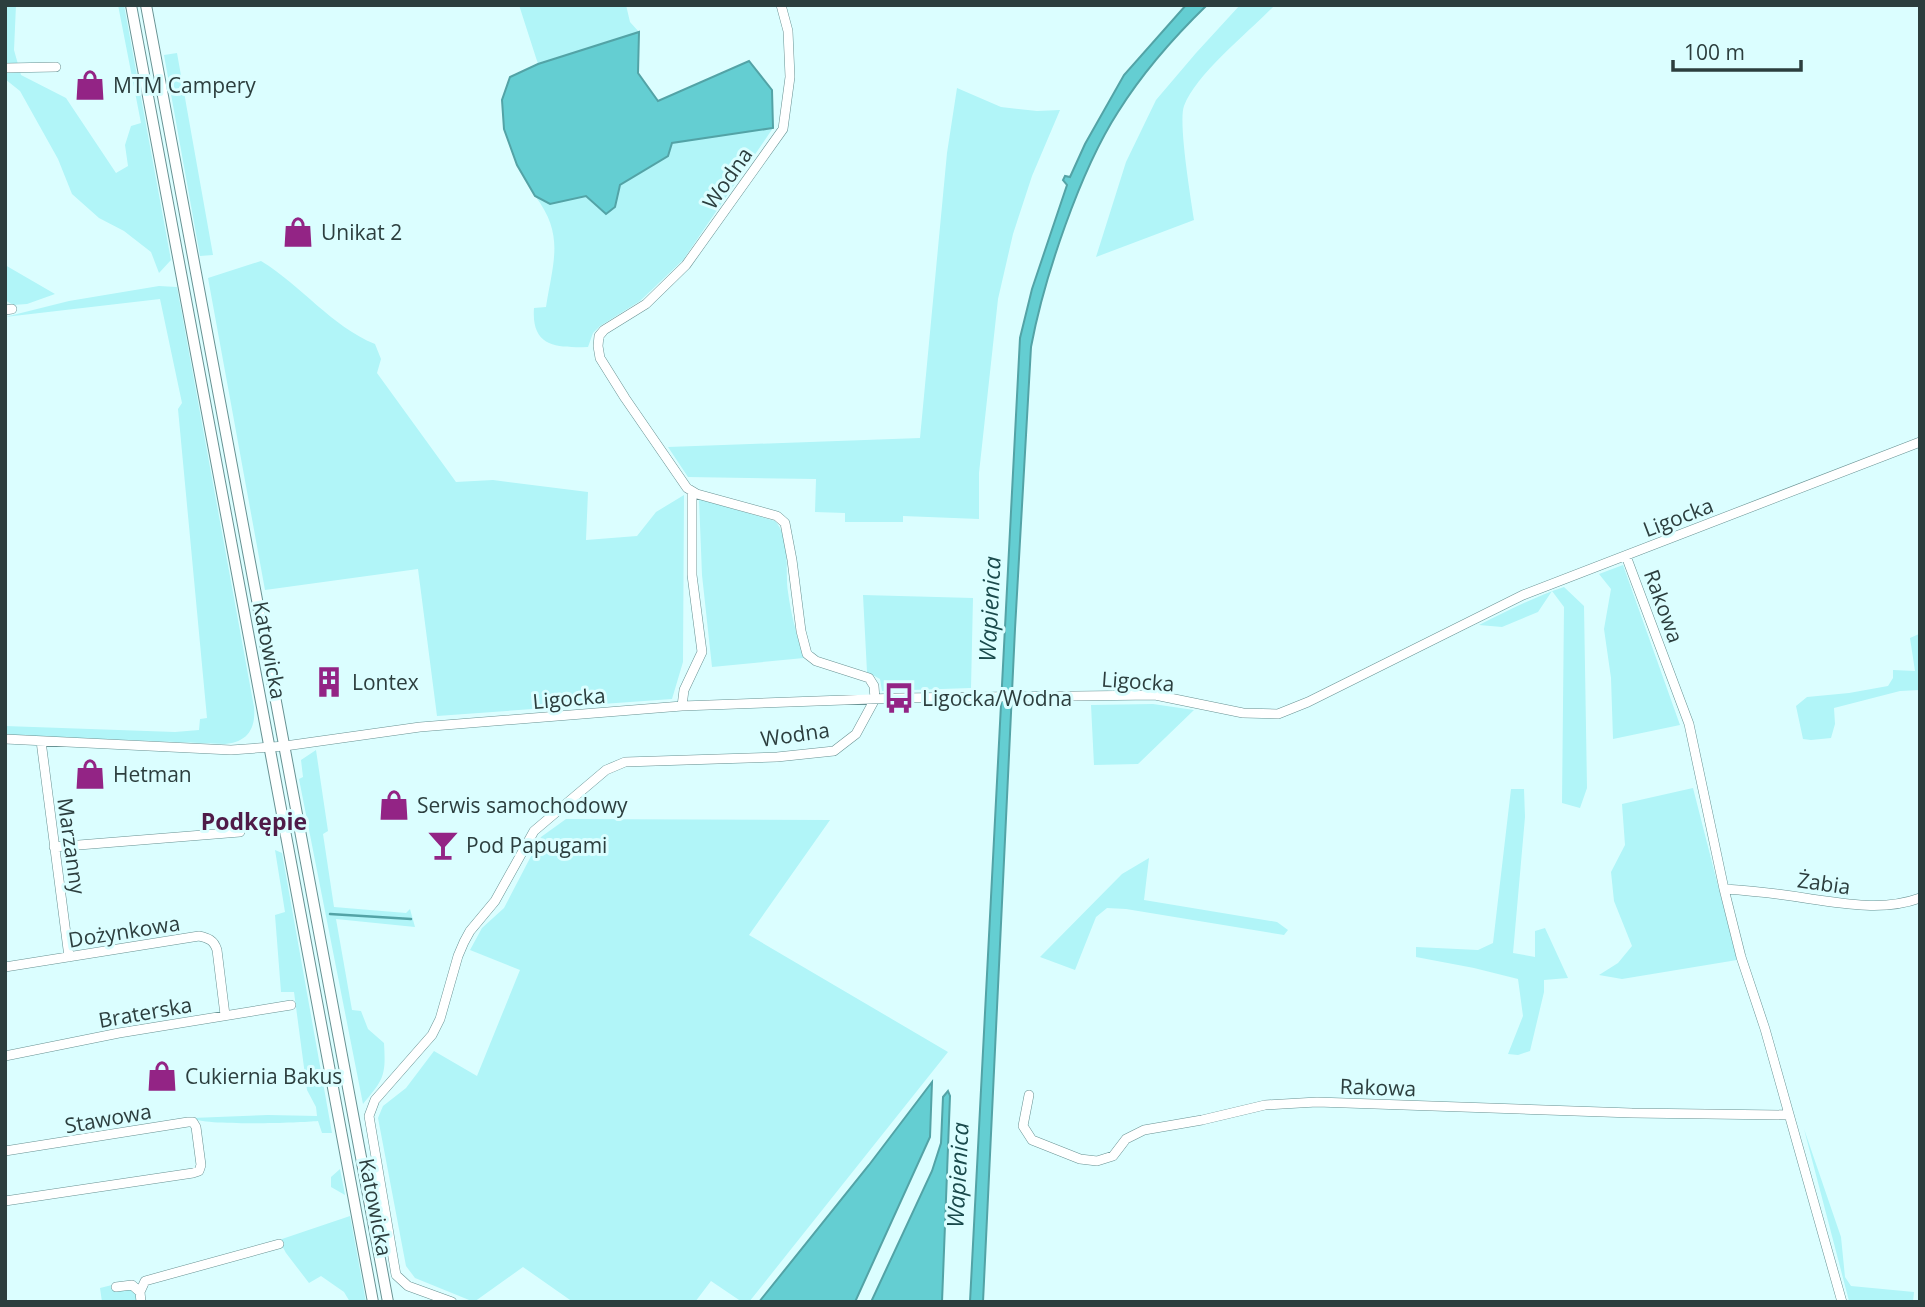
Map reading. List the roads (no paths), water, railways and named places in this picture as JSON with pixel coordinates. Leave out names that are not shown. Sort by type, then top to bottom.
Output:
[{"type":"main road","name":"Katowicka","points":[[131,5],[373,1302]]},
{"type":"main road","name":"Katowicka","points":[[146,5],[388,1302]]},
{"type":"street","name":"Wodna","points":[[692,492],[600,358],[599,336],[604,330],[646,304],[686,265],[783,129],[790,77],[788,31],[780,5]]},
{"type":"street","points":[[5,68],[56,67]]},
{"type":"street","name":"Ligocka","points":[[5,739],[219,750],[285,746],[420,727],[682,706],[1028,695],[1155,695],[1243,713],[1278,714],[1308,702],[1523,595],[1920,442]]},
{"type":"street","points":[[682,706],[684,690],[702,652],[692,575],[692,492],[777,516],[785,523],[801,631],[807,654],[816,661],[869,678],[874,686],[875,699]]},
{"type":"street","name":"Rakowa","points":[[1626,556],[1689,724],[1741,957],[1842,1302]]},
{"type":"street","name":"Wodna","points":[[452,1302],[408,1286],[396,1275],[369,1116],[375,1100],[432,1035],[440,1019],[464,942],[495,901],[534,831],[606,770],[625,762],[778,757],[834,751],[856,734],[875,699]]},
{"type":"street","name":"Marzanny","points":[[41,741],[69,957]]},
{"type":"street","points":[[54,847],[240,832]]},
{"type":"street","name":"Żabia","points":[[1724,889],[1860,905],[1896,904],[1920,898]]},
{"type":"street","name":"Dożynkowa","points":[[5,967],[199,936],[208,938],[217,950],[225,1016]]},
{"type":"street","name":"Braterska","points":[[5,1056],[119,1033],[291,1005]]},
{"type":"street","name":"Rakowa","points":[[1030,1095],[1023,1126],[1032,1140],[1080,1159],[1097,1161],[1113,1156],[1126,1139],[1144,1130],[1265,1105],[1317,1102],[1789,1115]]},
{"type":"street","name":"Stawowa","points":[[5,1151],[193,1122],[201,1166],[199,1171],[193,1173],[5,1201]]},
{"type":"street","points":[[116,1287],[279,1244]]},
{"type":"street","points":[[140,1297],[145,1281]]},
{"type":"street","points":[[132,1284],[140,1297]]},
{"type":"waterway","points":[[330,914],[411,919]]},
{"type":"place","name":"MTM Campery","points":[[90,85]]},
{"type":"place","name":"Unikat 2","points":[[298,232]]},
{"type":"place","name":"Lontex","points":[[329,682]]},
{"type":"place","name":"Ligocka/Wodna","points":[[899,698]]},
{"type":"place","name":"Hetman","points":[[90,774]]},
{"type":"place","name":"Serwis samochodowy","points":[[394,805]]},
{"type":"place","name":"Pod Papugami","points":[[443,845]]},
{"type":"place","name":"Cukiernia Bakus","points":[[162,1076]]},
{"type":"district","name":"Podkępie","points":[[254,821]]},
{"type":"water label","name":"Wapienica","points":[[989,609]]},
{"type":"water label","name":"Wapienica","points":[[957,1175]]}]
